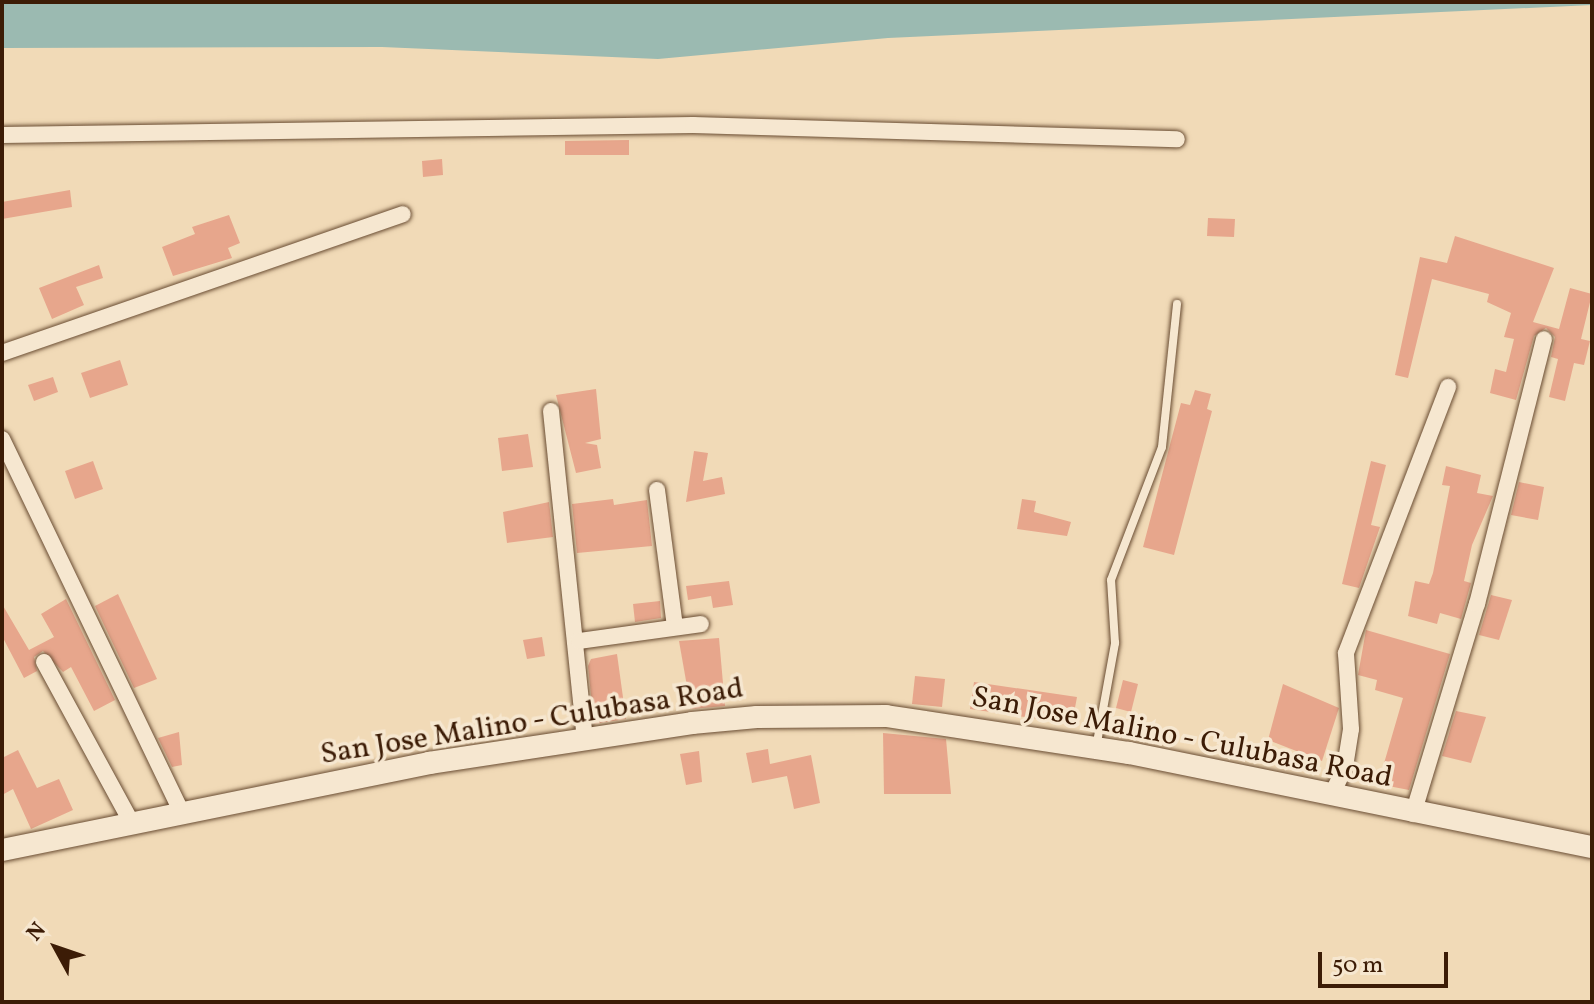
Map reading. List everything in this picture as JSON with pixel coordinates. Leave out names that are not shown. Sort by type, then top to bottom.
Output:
[{"type":"street","points":[[2,135],[693,125],[1177,139]]},
{"type":"street","points":[[2,353],[403,214]]},
{"type":"street","points":[[1413,814],[1477,604],[1544,339]]},
{"type":"street","points":[[1331,796],[1345,767],[1351,729],[1346,653],[1448,387]]},
{"type":"street","points":[[551,411],[579,641],[585,740]]},
{"type":"street","points":[[2,439],[182,813]]},
{"type":"street","points":[[657,490],[675,627]]},
{"type":"street","points":[[579,641],[701,624]]},
{"type":"street","points":[[44,662],[133,825]]},
{"type":"street","name":"San Jose Malino - Culubasa Road","points":[[3,846],[133,825],[429,763],[585,740],[757,717],[886,716],[1096,749],[1413,814],[1549,835],[1592,847]]},
{"type":"lane","points":[[1096,749],[1115,651],[1111,580],[1162,447],[1177,304]]},
{"type":"water","points":[[2,2],[1592,2],[1592,5],[888,38],[658,59],[382,47],[2,48]]},
{"type":"building","points":[[629,140],[629,155],[565,155],[565,141]]},
{"type":"building","points":[[442,159],[443,175],[423,177],[422,161]]},
{"type":"building","points":[[70,190],[72,207],[2,219],[2,202]]},
{"type":"building","points":[[229,215],[240,243],[228,248],[232,258],[173,276],[162,247],[195,234],[192,227]]},
{"type":"building","points":[[1208,218],[1235,219],[1234,237],[1207,236]]},
{"type":"building","points":[[1455,236],[1554,268],[1533,322],[1559,329],[1570,288],[1592,294],[1581,339],[1590,341],[1584,365],[1574,363],[1565,401],[1549,397],[1558,359],[1551,357],[1555,337],[1546,328],[1534,336],[1516,400],[1490,393],[1495,369],[1506,372],[1514,339],[1504,337],[1511,313],[1487,302],[1489,294],[1432,279],[1408,378],[1395,375],[1420,257],[1447,263]]},
{"type":"building","points":[[99,265],[103,278],[76,287],[84,305],[52,319],[39,288]]},
{"type":"building","points":[[120,360],[128,385],[90,398],[81,373]]},
{"type":"building","points":[[53,377],[58,392],[34,401],[28,385]]},
{"type":"building","points":[[596,389],[601,439],[585,443],[597,445],[601,468],[576,473],[556,395]]},
{"type":"building","points":[[1195,390],[1211,394],[1207,409],[1212,411],[1174,555],[1143,547],[1181,403],[1190,405]]},
{"type":"building","points":[[528,434],[533,467],[502,471],[498,438]]},
{"type":"building","points":[[694,451],[708,453],[703,481],[722,477],[725,494],[686,502]]},
{"type":"building","points":[[93,461],[103,489],[75,499],[65,471]]},
{"type":"building","points":[[1371,461],[1386,465],[1371,525],[1380,527],[1359,588],[1342,584]]},
{"type":"building","points":[[1446,466],[1481,475],[1477,493],[1493,496],[1472,545],[1464,581],[1471,583],[1461,619],[1440,613],[1437,624],[1408,616],[1415,581],[1429,584],[1433,573],[1450,486],[1442,485]]},
{"type":"building","points":[[1519,482],[1544,487],[1538,520],[1511,515]]},
{"type":"building","points":[[613,499],[614,505],[647,500],[652,546],[577,553],[572,504]]},
{"type":"building","points":[[1022,499],[1036,501],[1034,512],[1071,522],[1067,536],[1017,529]]},
{"type":"building","points":[[549,502],[553,537],[507,543],[503,512]]},
{"type":"building","points":[[729,581],[733,605],[713,608],[711,596],[688,600],[686,586]]},
{"type":"building","points":[[118,594],[157,679],[134,688],[95,606]]},
{"type":"building","points":[[1491,595],[1512,600],[1499,640],[1479,635]]},
{"type":"building","points":[[66,599],[115,700],[94,711],[71,667],[63,672],[43,651],[34,657],[37,671],[24,678],[2,636],[2,604],[29,650],[54,637],[41,614]]},
{"type":"building","points":[[660,601],[661,618],[635,622],[633,604]]},
{"type":"building","points":[[1366,630],[1450,654],[1409,790],[1378,784],[1403,698],[1375,690],[1377,680],[1358,675]]},
{"type":"building","points":[[542,637],[545,656],[527,659],[523,640]]},
{"type":"building","points":[[719,638],[725,706],[691,709],[679,641]]},
{"type":"building","points":[[617,654],[626,719],[594,724],[588,666],[591,659]]},
{"type":"building","points":[[915,676],[945,679],[942,707],[912,704]]},
{"type":"building","points":[[1123,680],[1138,684],[1131,712],[1116,708]]},
{"type":"building","points":[[974,682],[1077,697],[1072,724],[970,709]]},
{"type":"building","points":[[1283,684],[1339,708],[1322,761],[1268,740]]},
{"type":"building","points":[[1456,711],[1486,717],[1471,763],[1442,756]]},
{"type":"building","points":[[179,732],[182,765],[172,767],[158,738]]},
{"type":"building","points":[[883,733],[946,739],[951,794],[884,794]]},
{"type":"building","points":[[768,749],[770,764],[811,755],[820,803],[794,809],[787,776],[752,783],[746,753]]},
{"type":"building","points":[[18,750],[37,788],[59,779],[73,810],[31,829],[13,789],[2,795],[2,758]]},
{"type":"building","points":[[699,751],[702,782],[686,785],[680,754]]}]
